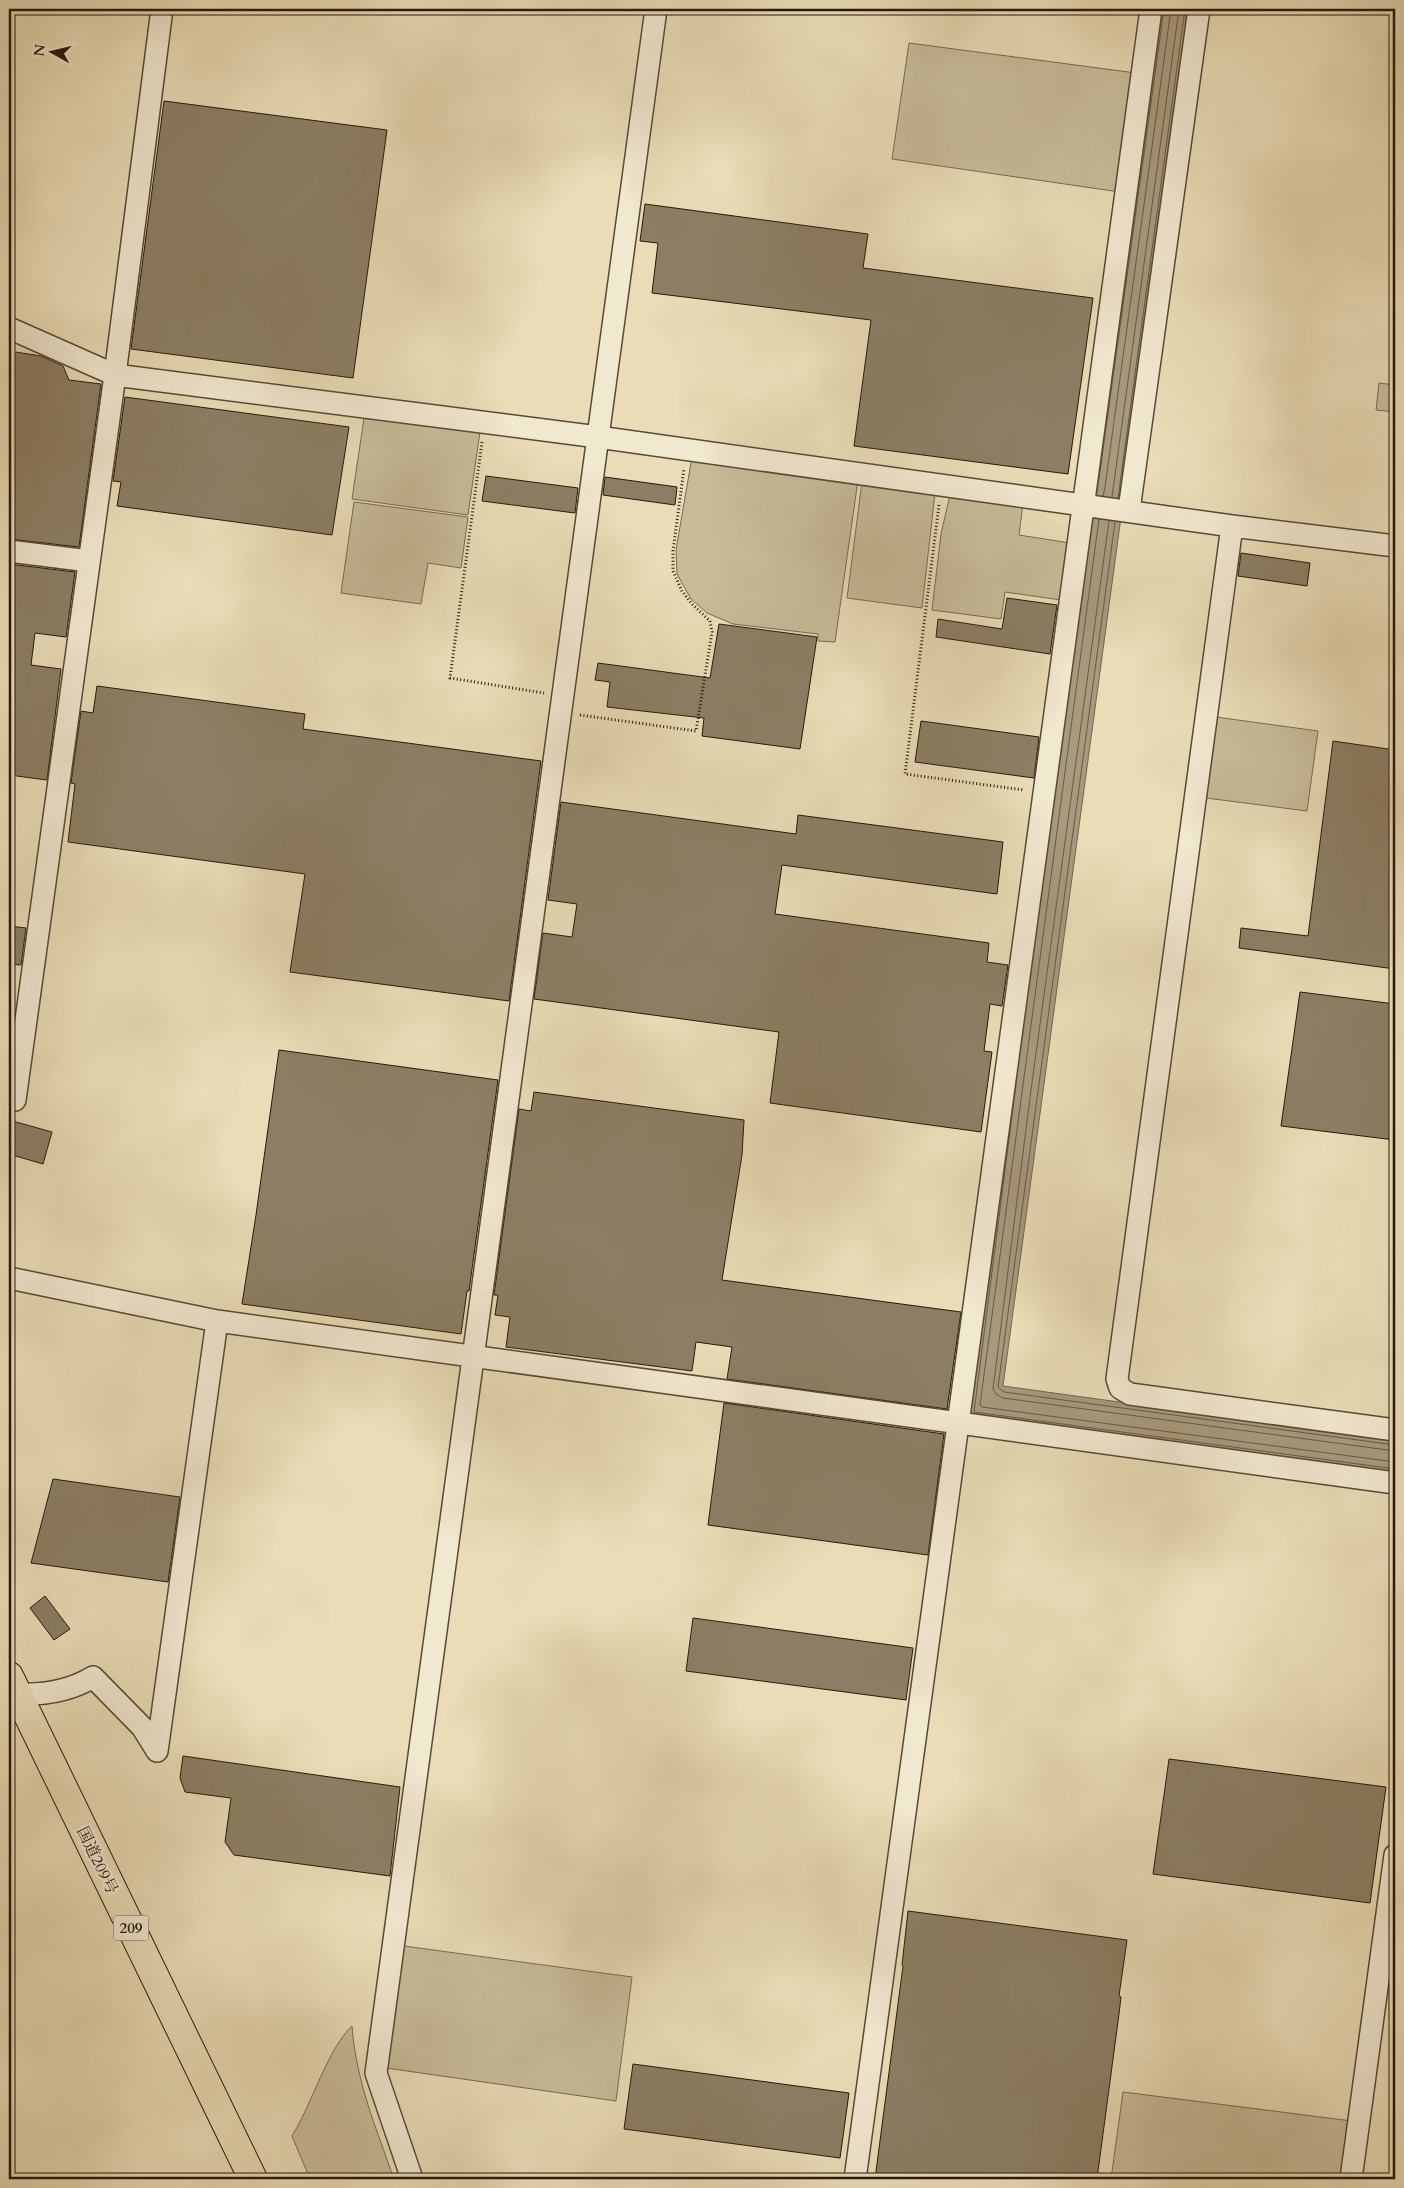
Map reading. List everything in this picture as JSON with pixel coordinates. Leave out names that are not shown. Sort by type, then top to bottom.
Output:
[{"type":"highway","name":"国道209号","points":[[13,1685],[253,2179]]},
{"type":"street","points":[[9,1098],[15,1100],[115,375],[162,9]]},
{"type":"street","points":[[412,2179],[376,2072],[656,9]]},
{"type":"street","points":[[854,2179],[959,1423],[1151,9]]},
{"type":"street","points":[[1129,510],[1199,9]]},
{"type":"street","points":[[9,328],[115,375],[598,437],[1129,510],[1232,526],[1395,546]]},
{"type":"street","points":[[1232,526],[1117,1379],[1120,1388],[1130,1394],[1395,1430]]},
{"type":"street","points":[[9,551],[89,561]]},
{"type":"street","points":[[9,1278],[217,1322],[1395,1483]]},
{"type":"street","points":[[13,1685],[41,1694],[79,1686],[93,1677],[142,1727],[157,1751],[217,1322]]},
{"type":"street","points":[[1351,2179],[1395,1855]]},
{"type":"path","points":[[485,422],[450,678],[561,704],[696,731],[712,632],[710,621],[692,604],[682,591],[673,571],[673,551],[687,449]]},
{"type":"path","points":[[942,484],[905,774],[1045,793]]},
{"type":"shaded area","points":[[909,43],[1136,73],[1120,192],[892,159]]},
{"type":"shaded area","points":[[1379,383],[1395,385],[1395,412],[1376,410]]},
{"type":"shaded area","points":[[364,418],[480,432],[468,515],[352,499]]},
{"type":"shaded area","points":[[692,457],[858,480],[835,642],[818,641],[818,634],[733,624],[707,613],[691,599],[677,574],[676,550]]},
{"type":"shaded area","points":[[862,482],[935,493],[922,608],[847,598]]},
{"type":"shaded area","points":[[950,495],[1023,503],[1019,535],[1070,543],[1061,600],[1005,592],[1001,619],[932,610],[941,534]]},
{"type":"shaded area","points":[[354,502],[468,517],[461,568],[428,563],[421,604],[341,593]]},
{"type":"shaded area","points":[[1216,717],[1318,731],[1307,811],[1206,798]]},
{"type":"shaded area","points":[[404,1946],[632,1977],[616,2101],[386,2068]]},
{"type":"shaded area","points":[[352,2026],[362,2085],[394,2179],[310,2179],[292,2136],[327,2063],[343,2036]]},
{"type":"shaded area","points":[[1123,2092],[1352,2121],[1344,2179],[1111,2179]]},
{"type":"water","points":[[1160,9],[1190,9],[1003,1386],[1395,1440],[1395,1474],[972,1417],[968,1412]]},
{"type":"building","points":[[164,101],[387,130],[353,378],[131,349]]},
{"type":"building","points":[[645,204],[868,234],[863,268],[1093,298],[1068,474],[854,446],[871,320],[652,293],[658,243],[640,241]]},
{"type":"building","points":[[9,351],[41,356],[63,366],[69,380],[101,384],[79,547],[9,539]]},
{"type":"building","points":[[125,397],[349,427],[332,535],[117,506],[121,482],[113,481]]},
{"type":"building","points":[[486,476],[578,488],[575,513],[482,501]]},
{"type":"building","points":[[605,477],[677,487],[675,505],[603,495]]},
{"type":"building","points":[[1241,553],[1310,563],[1307,586],[1238,576]]},
{"type":"building","points":[[9,564],[75,572],[66,637],[35,633],[31,665],[61,669],[47,780],[9,775]]},
{"type":"building","points":[[1007,598],[1057,605],[1050,654],[936,637],[938,619],[1002,629]]},
{"type":"building","points":[[719,624],[817,637],[800,749],[702,736],[704,718],[607,707],[610,682],[595,680],[598,663],[710,678]]},
{"type":"building","points":[[97,686],[305,714],[303,729],[541,761],[509,1001],[290,972],[305,874],[68,842],[75,784],[71,783],[81,711],[93,713]]},
{"type":"building","points":[[921,721],[1039,737],[1034,778],[915,762]]},
{"type":"building","points":[[1333,741],[1395,750],[1395,969],[1239,948],[1241,928],[1308,936]]},
{"type":"building","points":[[561,802],[796,834],[798,815],[1003,842],[997,894],[782,865],[775,914],[989,943],[987,962],[1008,965],[1002,1006],[990,1004],[984,1051],[992,1052],[981,1132],[770,1103],[779,1032],[534,999],[543,933],[572,937],[577,904],[548,900]]},
{"type":"building","points":[[9,926],[26,928],[21,965],[9,964]]},
{"type":"building","points":[[1300,992],[1395,1004],[1395,1140],[1281,1126]]},
{"type":"building","points":[[279,1050],[498,1080],[469,1291],[467,1291],[461,1334],[242,1304]]},
{"type":"building","points":[[534,1092],[744,1120],[742,1155],[722,1280],[961,1312],[947,1409],[727,1379],[732,1347],[696,1342],[692,1371],[506,1347],[510,1317],[495,1315],[498,1295],[494,1295],[519,1109],[531,1111]]},
{"type":"building","points":[[9,1120],[52,1132],[43,1164],[9,1154]]},
{"type":"building","points":[[724,1403],[944,1434],[928,1555],[708,1525]]},
{"type":"building","points":[[53,1479],[180,1497],[168,1582],[31,1563]]},
{"type":"building","points":[[45,1596],[70,1629],[54,1640],[30,1608]]},
{"type":"building","points":[[693,1618],[913,1648],[906,1700],[686,1671]]},
{"type":"building","points":[[183,1756],[400,1787],[390,1876],[234,1855],[225,1842],[231,1798],[185,1792],[180,1778]]},
{"type":"building","points":[[1169,1759],[1386,1787],[1370,1903],[1153,1874]]},
{"type":"building","points":[[908,1911],[1127,1940],[1097,2179],[875,2179],[903,1966]]},
{"type":"building","points":[[633,2064],[849,2093],[840,2158],[624,2129]]}]
